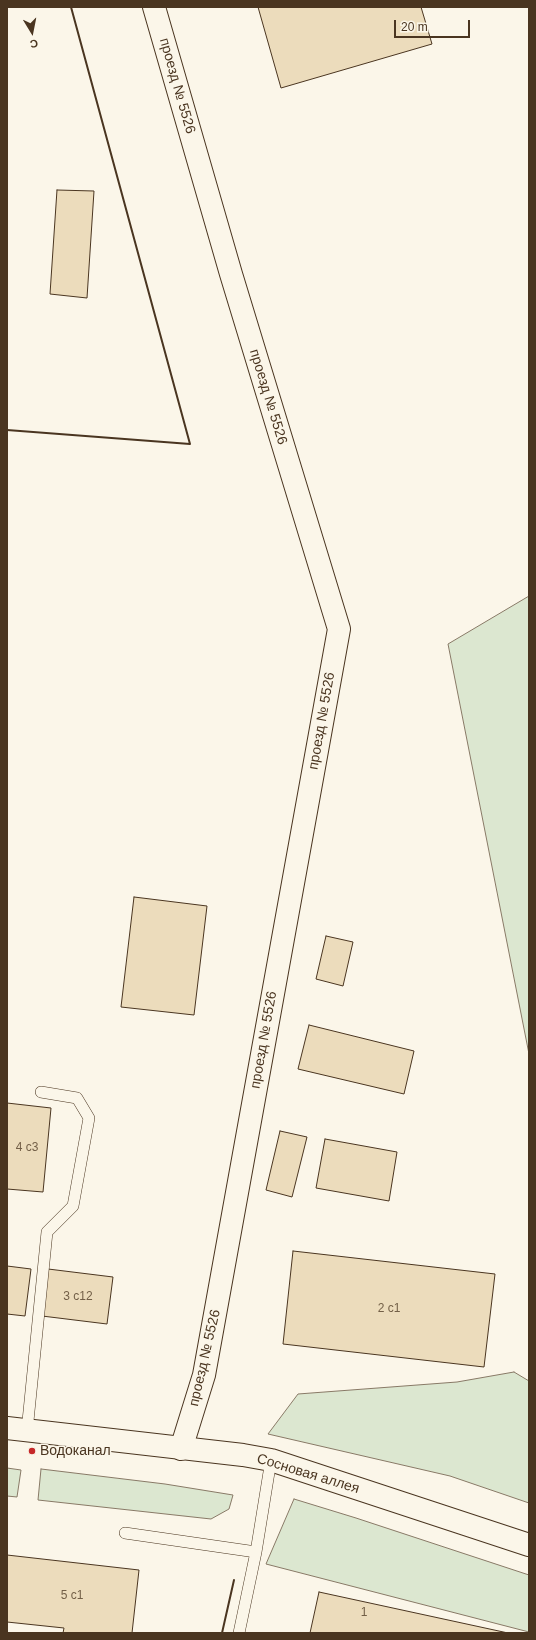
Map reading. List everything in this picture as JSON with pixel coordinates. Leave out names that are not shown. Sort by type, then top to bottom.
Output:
[{"type":"street","name":"проезд № 5526","points":[[154,7],[231,274],[339,629],[204,1375],[181,1449]]},
{"type":"street","name":"Сосновая аллея","points":[[17,1430],[243,1455],[271,1460],[529,1545]]},
{"type":"lane","points":[[17,1430],[47,1232],[73,1206],[89,1118],[77,1098],[41,1092]]},
{"type":"lane","points":[[239,1633],[256,1552],[271,1460]]},
{"type":"lane","points":[[125,1533],[256,1552]]},
{"type":"green space","points":[[529,596],[529,1054],[448,644]]},
{"type":"green space","points":[[514,1372],[529,1381],[529,1503],[450,1476],[268,1434],[298,1394],[457,1382]]},
{"type":"green space","points":[[7,1468],[21,1470],[17,1497],[7,1496]]},
{"type":"green space","points":[[41,1469],[165,1484],[233,1495],[229,1509],[211,1519],[38,1500]]},
{"type":"green space","points":[[294,1499],[529,1575],[529,1632],[266,1564]]},
{"type":"building","points":[[258,7],[421,7],[432,44],[281,88]]},
{"type":"building","points":[[57,190],[94,191],[87,298],[50,294]]},
{"type":"building","points":[[134,897],[207,906],[194,1015],[121,1007]]},
{"type":"building","points":[[326,936],[353,942],[343,986],[316,979]]},
{"type":"building","points":[[309,1025],[414,1051],[404,1094],[298,1069]]},
{"type":"building","points":[[7,1103],[51,1108],[43,1192],[7,1189]]},
{"type":"building","points":[[280,1131],[307,1137],[292,1197],[266,1190]]},
{"type":"building","points":[[325,1139],[397,1152],[389,1201],[316,1188]]},
{"type":"building","points":[[293,1251],[495,1274],[484,1367],[283,1344]]},
{"type":"building","points":[[7,1266],[31,1269],[25,1316],[7,1314]]},
{"type":"building","points":[[48,1269],[113,1277],[107,1324],[42,1316]]},
{"type":"building","points":[[7,1555],[139,1570],[132,1633],[63,1633],[64,1628],[7,1622]]},
{"type":"building","points":[[319,1592],[508,1633],[310,1633]]},
{"type":"wall","points":[[7,430],[190,444],[71,7]]},
{"type":"wall","points":[[222,1633],[234,1580]]},
{"type":"place","name":"Водоканал","points":[[32,1451]]}]
